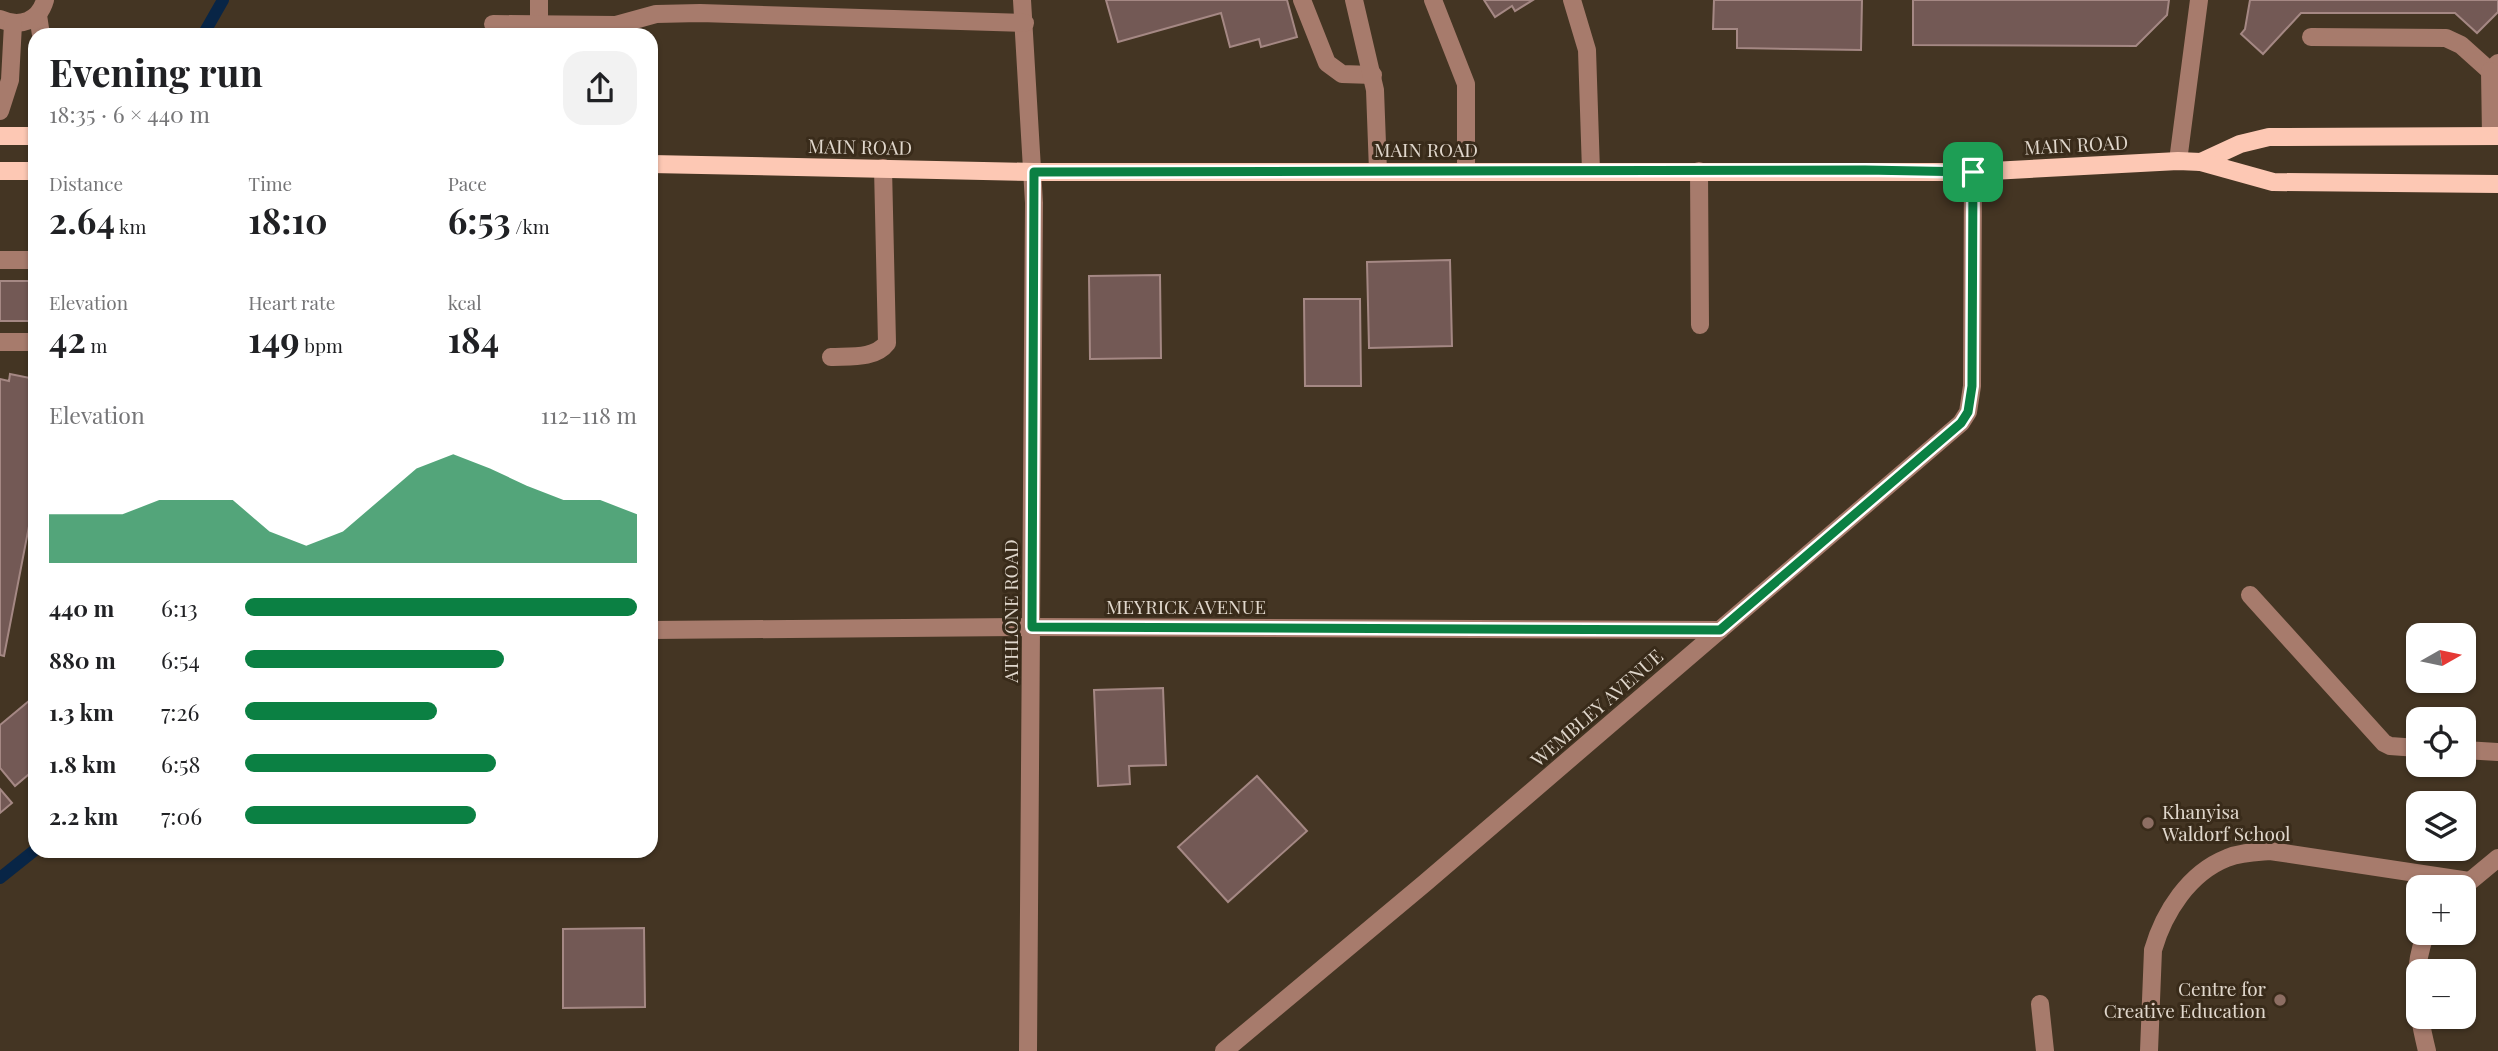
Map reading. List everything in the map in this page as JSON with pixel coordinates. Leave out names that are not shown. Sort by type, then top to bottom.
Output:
[{"type":"main road","points":[[0,136],[28,135]]},
{"type":"main road","name":"MAIN ROAD","points":[[2202,162],[2240,144],[2269,137],[2494,136]]},
{"type":"main road","name":"MAIN ROAD","points":[[658,164],[1034,172],[1973,172],[2178,161],[2202,162],[2273,182],[2498,184]]},
{"type":"main road","points":[[0,171],[28,171]]},
{"type":"street","points":[[539,0],[539,24]]},
{"type":"street","name":"ATHLONE ROAD","points":[[1022,0],[1034,172],[1028,1051]]},
{"type":"street","points":[[1302,0],[1327,64],[1342,74],[1373,75]]},
{"type":"street","points":[[1354,0],[1373,75],[1377,107],[1378,171]]},
{"type":"street","points":[[1433,0],[1465,84],[1466,171]]},
{"type":"street","points":[[1572,0],[1587,50],[1591,171]]},
{"type":"street","points":[[2178,161],[2199,0]]},
{"type":"street","points":[[493,24],[616,25],[700,6],[1025,23]]},
{"type":"street","points":[[0,111],[10,80],[6,22],[30,21],[41,8]]},
{"type":"street","points":[[41,8],[41,28]]},
{"type":"street","points":[[2311,37],[2446,38],[2461,45],[2494,67],[2494,136]]},
{"type":"street","points":[[831,357],[869,355],[881,350],[887,343],[883,169]]},
{"type":"street","points":[[1699,171],[1700,325]]},
{"type":"street","name":"WEMBLEY AVENUE","points":[[1224,1051],[1425,883],[1961,423],[1968,412],[1972,386],[1973,172]]},
{"type":"street","points":[[0,260],[28,260]]},
{"type":"street","points":[[0,342],[28,342]]},
{"type":"street","points":[[2250,595],[2384,743],[2406,747]]},
{"type":"street","name":"MEYRICK AVENUE","points":[[658,630],[1032,627],[1720,630]]},
{"type":"street","points":[[2476,751],[2498,752]]},
{"type":"street","points":[[2149,1051],[2153,950],[2158,934],[2176,901],[2206,869],[2227,858],[2248,852],[2270,851],[2413,875]]},
{"type":"street","points":[[2476,876],[2498,858]]},
{"type":"street","points":[[2422,945],[2415,979],[2418,1014],[2427,1051]]},
{"type":"street","points":[[2040,1004],[2045,1051]]},
{"type":"building","points":[[1106,0],[1287,0],[1297,37],[1261,47],[1259,39],[1230,47],[1221,13],[1118,42]]},
{"type":"building","points":[[1484,0],[1533,0],[1515,11],[1512,6],[1495,17]]},
{"type":"building","points":[[1714,0],[1862,0],[1861,50],[1737,48],[1737,29],[1713,29]]},
{"type":"building","points":[[1913,0],[2169,0],[2167,15],[2136,46],[1913,45]]},
{"type":"building","points":[[2250,0],[2498,0],[2498,12],[2477,33],[2455,13],[2301,13],[2263,54],[2241,34],[2245,29]]},
{"type":"building","points":[[1450,260],[1452,346],[1369,348],[1367,262]]},
{"type":"building","points":[[1160,275],[1161,358],[1090,359],[1089,276]]},
{"type":"building","points":[[0,281],[28,281],[28,321],[0,321]]},
{"type":"building","points":[[1304,299],[1360,299],[1361,386],[1305,386]]},
{"type":"building","points":[[10,374],[28,378],[28,531],[4,656],[0,655],[0,379],[9,381]]},
{"type":"building","points":[[1163,688],[1166,765],[1129,766],[1130,784],[1098,786],[1094,690]]},
{"type":"building","points":[[28,702],[28,775],[15,786],[0,768],[0,725]]},
{"type":"building","points":[[1257,776],[1307,831],[1228,902],[1178,847]]},
{"type":"building","points":[[0,789],[12,803],[0,813]]},
{"type":"building","points":[[644,928],[645,1007],[563,1008],[563,929]]},
{"type":"waterway","points":[[207,28],[223,0]]},
{"type":"waterway","points":[[0,878],[28,856]]},
{"type":"place","name":"Khanyisa Waldorf School","points":[[2148,823]]},
{"type":"place","name":"Centre for Creative Education","points":[[2280,1000]]},
{"type":"route","points":[[1034,172],[1973,172],[1972,386],[1971,401],[1965,418],[1720,630],[1032,627],[1034,172]]}]
